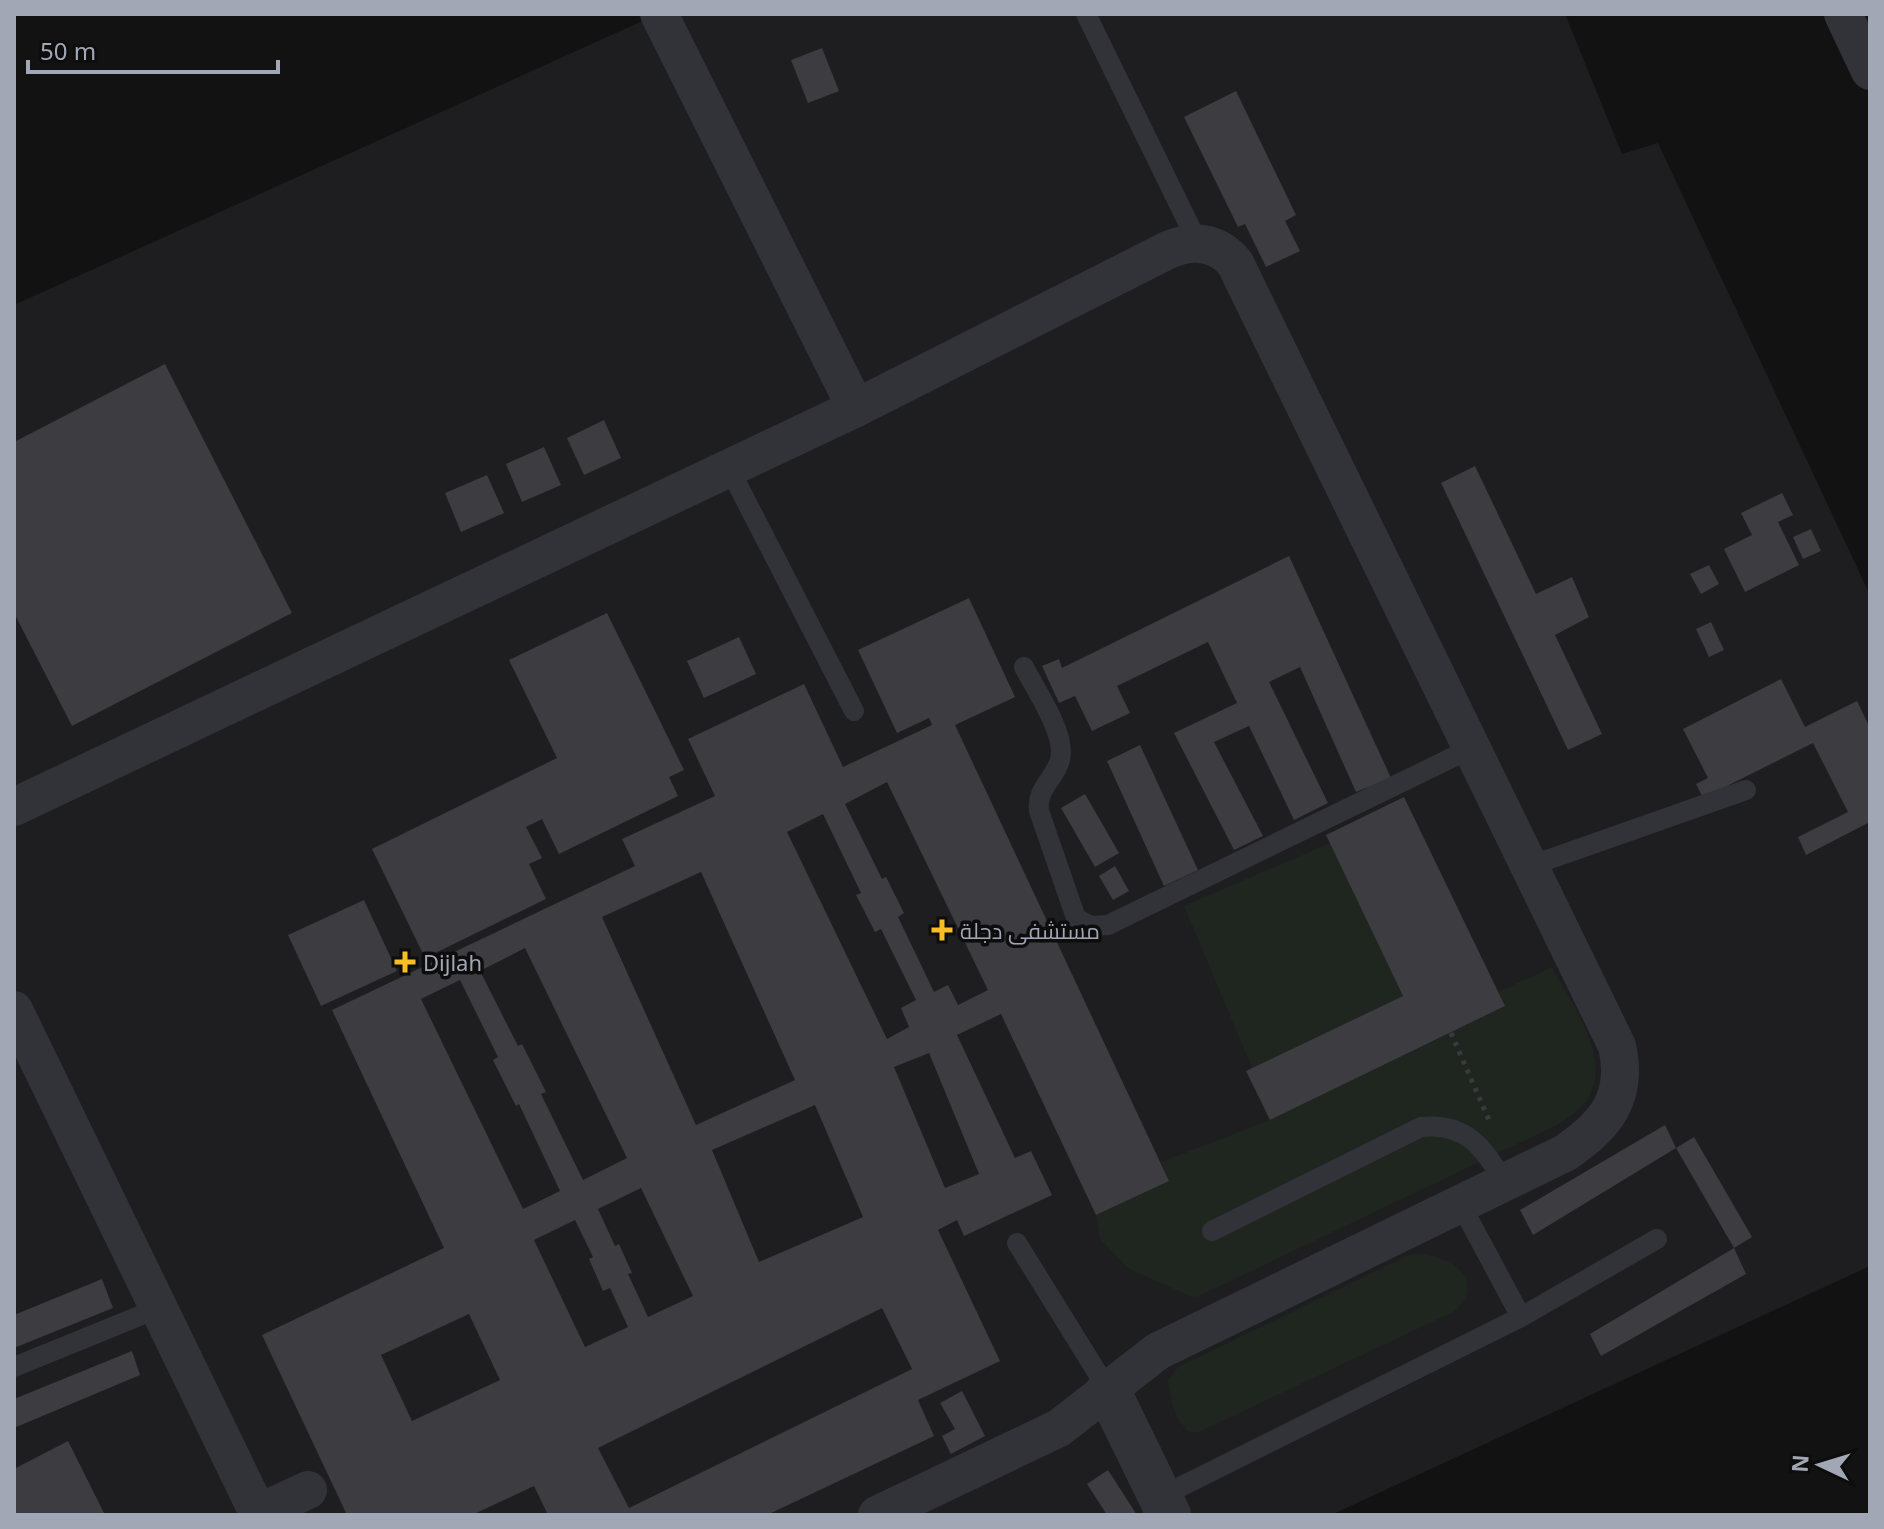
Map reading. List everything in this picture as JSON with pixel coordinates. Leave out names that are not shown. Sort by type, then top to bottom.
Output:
[{"type":"street","points":[[659,14],[856,408]]},
{"type":"street","points":[[1843,14],[1870,71]]},
{"type":"street","points":[[14,807],[856,408],[1168,250],[1188,242],[1220,250],[1235,263],[1617,1046],[1622,1072],[1617,1095],[1607,1116],[1583,1141],[1565,1153],[1158,1351],[1059,1428],[877,1515]]},
{"type":"street","points":[[14,1010],[257,1514],[308,1490]]},
{"type":"street","points":[[1108,1390],[1165,1506]]},
{"type":"lane","points":[[1086,14],[1198,243]]},
{"type":"lane","points":[[729,468],[854,711]]},
{"type":"lane","points":[[1024,667],[1057,731],[1061,746],[1058,764],[1040,794],[1039,811],[1076,918],[1097,927],[1108,925],[1472,748]]},
{"type":"lane","points":[[1530,866],[1746,790]]},
{"type":"lane","points":[[1212,1231],[1421,1127],[1441,1125],[1464,1134],[1484,1152],[1505,1183]]},
{"type":"lane","points":[[1461,1205],[1521,1317]]},
{"type":"lane","points":[[1165,1506],[1521,1317],[1657,1239]]},
{"type":"lane","points":[[1017,1243],[1108,1390]]},
{"type":"lane","points":[[14,1367],[159,1308]]},
{"type":"path","points":[[1451,1033],[1491,1124]]},
{"type":"shaded area","name":"مستشفى دجلة","points":[[658,14],[1565,14],[1622,154],[1658,143],[1870,595],[1870,1266],[1331,1515],[14,1515],[14,305]]},
{"type":"shaded area","points":[[1330,843],[1403,996],[1252,1068],[1184,906]]},
{"type":"shaded area","points":[[1552,967],[1587,1033],[1596,1069],[1594,1086],[1586,1101],[1557,1125],[1197,1297],[1129,1269],[1100,1239],[1096,1215],[1169,1181],[1161,1162],[1270,1120],[1504,1007],[1498,992]]},
{"type":"shaded area","points":[[1411,1254],[1437,1257],[1459,1269],[1468,1288],[1465,1299],[1455,1311],[1197,1433],[1188,1431],[1179,1420],[1168,1380],[1178,1367]]},
{"type":"building","points":[[822,48],[839,91],[808,103],[791,60]]},
{"type":"building","points":[[1236,91],[1296,215],[1285,221],[1300,251],[1266,267],[1245,224],[1238,227],[1184,117]]},
{"type":"building","points":[[165,364],[292,613],[72,726],[14,613],[14,442]]},
{"type":"building","points":[[604,420],[621,458],[584,475],[567,438]]},
{"type":"building","points":[[544,447],[561,485],[522,502],[506,464]]},
{"type":"building","points":[[1475,466],[1536,594],[1572,577],[1589,617],[1555,635],[1602,734],[1568,750],[1441,483]]},
{"type":"building","points":[[487,475],[504,513],[461,532],[445,493]]},
{"type":"building","points":[[1782,493],[1793,515],[1778,522],[1799,565],[1745,592],[1724,549],[1752,535],[1741,513]]},
{"type":"building","points":[[1811,529],[1821,551],[1803,559],[1793,537]]},
{"type":"building","points":[[1289,556],[1391,778],[1356,792],[1300,667],[1269,682],[1328,803],[1294,820],[1249,726],[1214,742],[1263,836],[1234,850],[1174,733],[1237,703],[1208,642],[1117,686],[1130,713],[1092,731],[1075,696],[1059,703],[1042,666],[1059,659],[1062,668]]},
{"type":"building","points":[[1709,565],[1719,584],[1701,594],[1690,574]]},
{"type":"building","points":[[969,598],[1015,697],[955,725],[1169,1181],[1096,1215],[1001,1014],[957,1035],[1015,1158],[1031,1151],[1052,1195],[964,1236],[957,1220],[938,1230],[1000,1361],[918,1400],[934,1436],[767,1515],[548,1515],[534,1486],[472,1515],[347,1515],[262,1335],[444,1248],[332,1010],[635,866],[622,839],[715,796],[688,739],[804,684],[843,767],[932,725],[929,718],[897,733],[858,650]],"holes":[[[887,782],[988,990],[958,1005],[948,985],[934,992],[898,917],[904,913],[886,877],[882,879],[845,804]],[[823,814],[861,893],[856,895],[875,932],[881,929],[916,1000],[901,1008],[909,1027],[887,1039],[787,832]],[[701,872],[795,1080],[696,1125],[602,917]],[[525,948],[627,1158],[583,1180],[541,1094],[546,1092],[522,1044],[518,1046],[480,971]],[[460,980],[498,1057],[493,1060],[516,1106],[519,1104],[560,1191],[523,1209],[421,999]],[[929,1053],[979,1174],[945,1188],[894,1067]],[[815,1105],[863,1217],[759,1262],[712,1150]],[[641,1188],[693,1296],[648,1317],[628,1274],[632,1273],[619,1244],[615,1246],[598,1209]],[[575,1220],[593,1257],[589,1259],[603,1291],[610,1288],[628,1327],[585,1347],[534,1240]],[[882,1308],[912,1369],[629,1508],[598,1448]],[[469,1314],[500,1380],[412,1421],[381,1355]]]},
{"type":"building","points":[[607,613],[684,770],[669,777],[678,796],[559,854],[542,819],[526,827],[542,858],[529,864],[546,899],[425,958],[372,849],[557,758],[509,660]]},
{"type":"building","points":[[1711,622],[1724,650],[1709,657],[1696,629]]},
{"type":"building","points":[[739,637],[756,674],[704,698],[687,661]]},
{"type":"building","points":[[1781,679],[1805,727],[1857,701],[1870,728],[1870,822],[1806,855],[1798,837],[1848,812],[1813,743],[1703,798],[1696,784],[1708,778],[1683,729]]},
{"type":"building","points":[[1140,745],[1198,870],[1164,886],[1107,761]]},
{"type":"building","points":[[1085,794],[1119,853],[1095,867],[1061,808]]},
{"type":"building","points":[[1404,797],[1505,1006],[1270,1120],[1246,1071],[1403,996],[1326,835]]},
{"type":"building","points":[[1115,866],[1129,891],[1113,900],[1099,876]]},
{"type":"building","points":[[364,900],[397,971],[321,1006],[288,935]]},
{"type":"building","points":[[1665,1125],[1676,1148],[1533,1235],[1520,1210]]},
{"type":"building","points":[[1694,1137],[1752,1237],[1734,1248],[1676,1148]]},
{"type":"building","points":[[1734,1248],[1746,1274],[1601,1356],[1590,1334]]},
{"type":"building","points":[[102,1279],[113,1308],[14,1348],[14,1315]]},
{"type":"building","points":[[132,1351],[140,1375],[14,1428],[14,1399]]},
{"type":"building","points":[[962,1391],[985,1436],[951,1454],[942,1436],[955,1429],[940,1403]]},
{"type":"building","points":[[68,1441],[105,1515],[14,1515],[14,1469]]},
{"type":"building","points":[[1108,1470],[1137,1515],[1107,1515],[1087,1484]]},
{"type":"place","name":"مستشفى دجلة","points":[[942,930]]},
{"type":"place","name":"Dijlah","points":[[405,962]]}]
